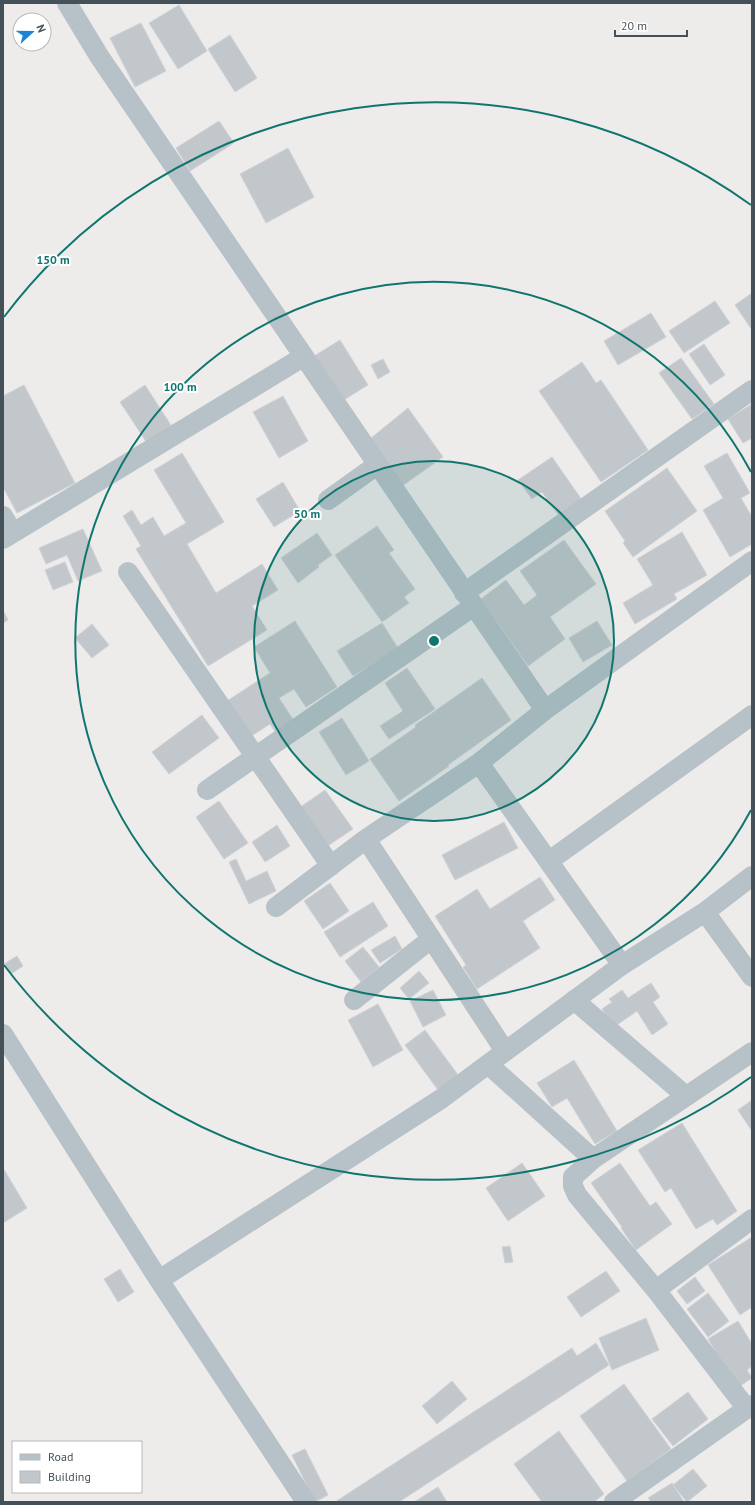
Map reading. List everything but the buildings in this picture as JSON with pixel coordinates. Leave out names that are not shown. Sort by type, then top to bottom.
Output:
[{"type":"street","points":[[67,3],[103,63],[545,710]]},
{"type":"street","points":[[3,516],[8,536],[304,357]]},
{"type":"street","points":[[207,790],[256,757],[752,390]]},
{"type":"street","points":[[328,500],[377,465]]},
{"type":"street","points":[[276,907],[366,839],[479,763],[545,710],[752,562]]},
{"type":"street","points":[[128,572],[331,866]]},
{"type":"street","points":[[549,862],[752,714]]},
{"type":"street","points":[[479,763],[622,965]]},
{"type":"street","points":[[366,839],[505,1051]]},
{"type":"street","points":[[159,1280],[441,1099],[622,965],[704,912],[752,876]]},
{"type":"street","points":[[704,912],[752,977]]},
{"type":"street","points":[[354,1000],[431,939]]},
{"type":"street","points":[[574,1000],[686,1096]]},
{"type":"street","points":[[3,1034],[159,1280],[306,1502]]},
{"type":"street","points":[[614,1502],[750,1407],[577,1195],[573,1186],[573,1177],[593,1159],[752,1052]]},
{"type":"street","points":[[488,1064],[593,1159]]},
{"type":"street","points":[[656,1290],[752,1219]]}]
